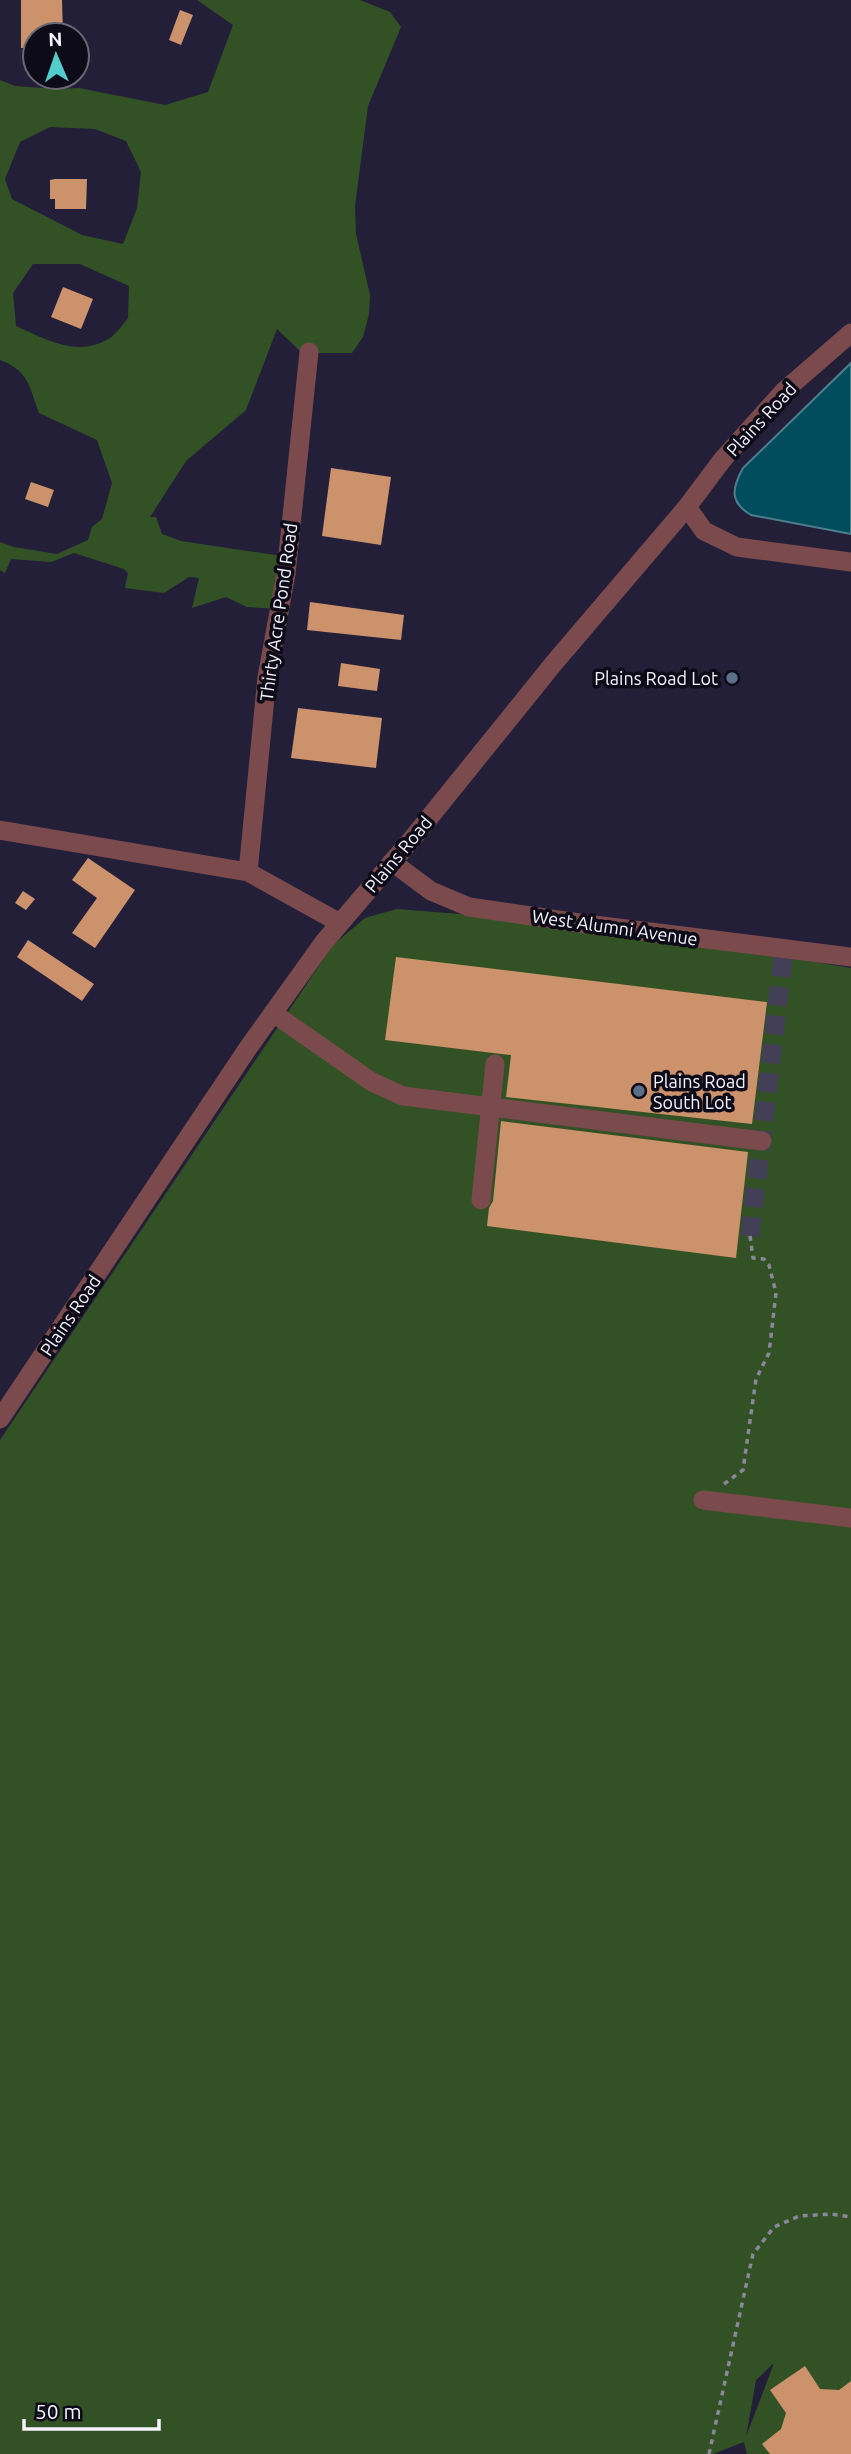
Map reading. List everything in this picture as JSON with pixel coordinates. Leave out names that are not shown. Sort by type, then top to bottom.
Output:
[{"type":"street","name":"Plains Road","points":[[0,1419],[273,1013],[324,942],[554,663],[687,507],[723,459],[783,392],[851,333]]},
{"type":"street","name":"Thirty Acre Pond Road","points":[[247,872],[267,677],[286,574],[309,352]]},
{"type":"street","points":[[687,507],[704,531],[737,547],[851,562]]},
{"type":"street","points":[[0,830],[247,872],[340,923]]},
{"type":"street","name":"West Alumni Avenue","points":[[392,862],[430,891],[469,907],[851,957]]},
{"type":"street","points":[[273,1013],[372,1082],[403,1096],[762,1141]]},
{"type":"street","points":[[481,1200],[495,1064]]},
{"type":"street","points":[[702,1500],[851,1518]]},
{"type":"path","points":[[702,1500],[743,1470],[756,1379],[769,1353],[776,1293],[769,1265],[764,1259],[752,1258],[750,1236]]},
{"type":"path","points":[[709,2454],[753,2254],[774,2227],[799,2216],[831,2214],[851,2217]]},
{"type":"green space","points":[[197,0],[360,0],[390,12],[401,27],[368,106],[355,206],[356,234],[370,295],[369,314],[363,337],[352,353],[302,353],[277,329],[246,410],[186,461],[150,517],[156,517],[162,534],[181,541],[282,556],[277,609],[247,607],[226,597],[192,608],[199,578],[189,577],[164,593],[125,588],[128,573],[124,569],[74,553],[51,562],[11,559],[5,573],[0,570],[0,542],[57,554],[88,540],[92,527],[102,519],[112,483],[97,440],[39,413],[27,380],[17,369],[0,360],[0,80],[21,86],[21,91],[91,90],[165,105],[208,92],[233,25]],"holes":[[[50,127],[95,129],[126,141],[141,172],[137,208],[123,244],[82,235],[12,199],[5,179],[20,142]],[[33,264],[80,264],[129,286],[128,318],[110,338],[98,344],[74,347],[39,337],[16,326],[13,293]]]},
{"type":"green space","points":[[397,909],[586,924],[851,968],[851,2454],[747,2454],[744,2442],[713,2454],[0,2454],[0,1440],[333,945],[365,918]],"holes":[[[774,2363],[746,2437],[756,2380]]]},
{"type":"water","points":[[851,363],[851,534],[751,515],[736,500],[735,488],[743,468]]},
{"type":"building","points":[[21,0],[62,0],[63,21],[21,21]]},
{"type":"building","points":[[180,10],[193,15],[181,45],[169,40]]},
{"type":"building","points":[[87,179],[86,209],[55,209],[55,199],[50,199],[50,180]]},
{"type":"building","points":[[63,287],[93,299],[81,329],[51,317]]},
{"type":"building","points":[[331,468],[391,477],[381,545],[322,536]]},
{"type":"building","points":[[31,482],[54,490],[48,507],[25,499]]},
{"type":"building","points":[[310,602],[404,615],[401,640],[307,630]]},
{"type":"building","points":[[341,663],[380,669],[377,691],[338,686]]},
{"type":"building","points":[[298,708],[382,718],[376,768],[291,758]]},
{"type":"building","points":[[88,858],[135,890],[95,948],[72,933],[97,898],[72,880]]},
{"type":"building","points":[[23,891],[35,899],[26,910],[15,903]]},
{"type":"building","points":[[28,940],[94,984],[82,1001],[17,957]]},
{"type":"building","points":[[396,957],[767,1002],[752,1124],[506,1097],[511,1055],[385,1040]]},
{"type":"building","points":[[501,1121],[748,1152],[736,1258],[487,1226],[489,1208],[493,1201]]},
{"type":"building","points":[[805,2366],[820,2389],[839,2390],[851,2381],[851,2454],[770,2454],[762,2444],[781,2429],[786,2413],[770,2390]]},
{"type":"tunnel","points":[[750,1236],[784,949]]},
{"type":"place","name":"Plains Road Lot","points":[[732,678]]},
{"type":"place","name":"Plains Road South Lot","points":[[639,1091]]}]
